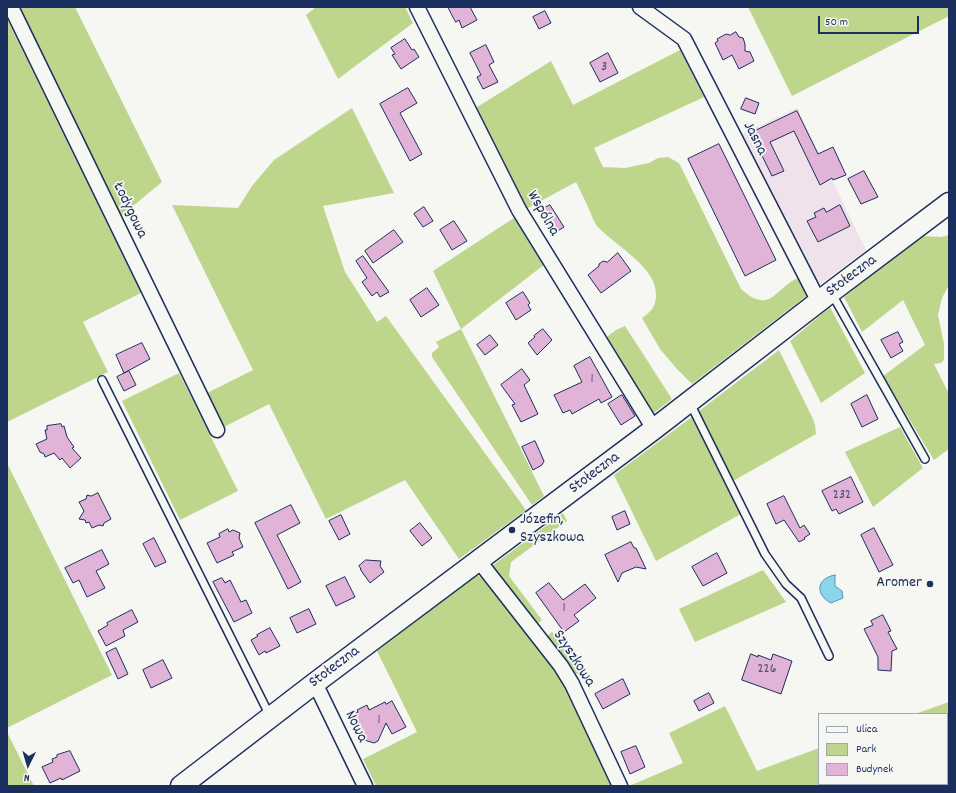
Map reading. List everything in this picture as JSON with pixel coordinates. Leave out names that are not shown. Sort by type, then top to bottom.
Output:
[{"type":"street","name":"Łodygowa","points":[[11,7],[217,430]]},
{"type":"street","name":"Wspólna","points":[[417,7],[519,210],[654,429]]},
{"type":"street","name":"Jasna","points":[[640,7],[684,39],[825,297]]},
{"type":"street","name":"Stołeczna","points":[[181,786],[315,683],[654,429],[949,203]]},
{"type":"street","name":"Szyszkowa","points":[[479,561],[561,666],[572,684],[620,786]]},
{"type":"street","name":"Nowa","points":[[315,683],[365,786]]},
{"type":"lane","points":[[825,297],[925,459]]},
{"type":"lane","points":[[102,380],[271,718]]},
{"type":"lane","points":[[689,401],[765,554],[781,578],[801,598],[829,656]]},
{"type":"shaded area","points":[[797,108],[866,250],[818,286],[740,135]]},
{"type":"green space","points":[[19,7],[75,7],[162,182],[121,216]]},
{"type":"green space","points":[[316,7],[405,7],[413,23],[338,79],[306,15]]},
{"type":"green space","points":[[748,7],[949,7],[949,16],[792,96]]},
{"type":"green space","points":[[7,19],[141,293],[83,322],[108,372],[7,422]]},
{"type":"green space","points":[[680,50],[704,97],[594,148],[603,167],[625,168],[649,163],[658,158],[668,157],[679,163],[741,289],[751,297],[759,300],[766,300],[800,277],[809,294],[692,384],[660,349],[642,318],[652,309],[656,296],[655,285],[643,266],[597,226],[576,182],[526,209],[474,109],[551,61],[573,105]]},
{"type":"green space","points":[[352,108],[394,193],[323,206],[345,272],[377,322],[386,316],[526,510],[459,559],[405,480],[326,519],[269,404],[224,427],[207,393],[253,370],[172,205],[238,208],[252,186],[274,160]]},
{"type":"green space","points":[[517,216],[545,264],[461,329],[433,271]]},
{"type":"green space","points":[[949,235],[949,285],[942,298],[938,315],[944,344],[944,360],[941,363],[934,364],[949,394],[949,449],[934,460],[883,376],[925,345],[903,300],[862,332],[844,297],[923,236],[941,237]]},
{"type":"green space","points":[[830,307],[865,373],[821,403],[790,341]]},
{"type":"green space","points":[[625,326],[672,399],[650,416],[604,339],[616,330]]},
{"type":"green space","points":[[461,329],[544,496],[532,505],[432,357],[432,353],[439,347],[436,342]]},
{"type":"green space","points":[[779,350],[813,419],[816,434],[733,481],[699,411]]},
{"type":"green space","points":[[179,373],[238,491],[180,520],[122,401]]},
{"type":"green space","points":[[693,416],[741,514],[656,561],[614,475]]},
{"type":"green space","points":[[900,427],[923,468],[873,507],[845,452]]},
{"type":"green space","points":[[7,463],[112,675],[7,728]]},
{"type":"green space","points":[[563,513],[567,521],[511,562],[509,576],[542,620],[537,624],[492,566]]},
{"type":"green space","points":[[763,570],[786,602],[695,642],[679,609]]},
{"type":"green space","points":[[477,575],[484,579],[559,674],[614,786],[376,786],[363,759],[417,732],[377,651]]},
{"type":"green space","points":[[552,632],[581,672],[574,675],[546,637]]},
{"type":"green space","points":[[949,702],[949,786],[629,786],[683,763],[669,733],[725,706],[757,771],[818,748],[818,785],[948,785],[948,713],[918,713]]},
{"type":"green space","points":[[7,732],[34,786],[7,786]]},
{"type":"water","points":[[835,575],[835,586],[842,591],[843,598],[831,603],[822,596],[820,587],[824,580]]},
{"type":"building","points":[[448,7],[470,7],[477,20],[462,28],[459,20],[456,22]]},
{"type":"building","points":[[545,11],[551,23],[539,29],[533,17]]},
{"type":"building","points":[[736,32],[739,37],[743,38],[745,51],[750,52],[754,61],[739,69],[732,55],[723,60],[715,43],[718,41],[717,39],[726,34],[730,35]]},
{"type":"building","points":[[405,39],[412,50],[414,49],[419,57],[401,69],[392,55],[395,54],[391,48]]},
{"type":"building","points":[[486,45],[494,62],[489,65],[498,82],[483,89],[477,77],[481,75],[470,53]]},
{"type":"building","points":[[608,53],[618,73],[600,82],[590,63]]},
{"type":"building","points":[[408,88],[417,103],[400,113],[422,154],[410,161],[380,104]]},
{"type":"building","points":[[746,98],[759,103],[755,114],[741,109]]},
{"type":"building","points":[[797,111],[818,154],[833,147],[846,175],[833,180],[832,178],[820,185],[794,131],[770,142],[784,171],[772,176],[751,133]]},
{"type":"building","points":[[719,144],[776,260],[745,276],[688,159]]},
{"type":"building","points":[[864,171],[878,197],[861,204],[848,179]]},
{"type":"building","points":[[550,205],[564,227],[553,234],[539,211]]},
{"type":"building","points":[[840,205],[850,226],[818,242],[807,221],[816,217],[814,213],[824,208],[826,212]]},
{"type":"building","points":[[424,207],[433,221],[423,227],[414,214]]},
{"type":"building","points":[[454,221],[467,241],[452,250],[440,230]]},
{"type":"building","points":[[394,230],[403,242],[373,263],[365,251]]},
{"type":"building","points":[[618,253],[631,271],[601,293],[588,275],[603,261],[607,262]]},
{"type":"building","points":[[363,256],[389,292],[380,297],[377,292],[372,296],[362,282],[367,278],[356,261]]},
{"type":"building","points":[[427,288],[439,305],[421,317],[410,300]]},
{"type":"building","points":[[523,292],[530,303],[528,305],[531,310],[516,320],[506,303]]},
{"type":"building","points":[[543,329],[552,340],[537,355],[528,343]]},
{"type":"building","points":[[898,332],[903,342],[899,344],[903,351],[891,358],[881,340]]},
{"type":"building","points":[[490,335],[498,345],[485,355],[477,345]]},
{"type":"building","points":[[142,343],[150,359],[124,373],[116,355]]},
{"type":"building","points":[[590,357],[612,397],[601,403],[599,399],[572,414],[570,410],[563,413],[554,395],[582,382],[574,366]]},
{"type":"building","points":[[522,369],[530,380],[524,385],[538,414],[521,422],[512,405],[515,404],[501,385]]},
{"type":"building","points":[[129,371],[136,385],[124,391],[117,377]]},
{"type":"building","points":[[622,395],[635,416],[621,425],[608,404]]},
{"type":"building","points":[[867,395],[878,419],[862,427],[851,404]]},
{"type":"building","points":[[61,424],[62,427],[64,426],[67,437],[74,447],[72,448],[81,458],[70,468],[62,458],[60,460],[54,453],[45,457],[44,454],[40,452],[36,444],[47,439],[45,430],[47,430],[47,426]]},
{"type":"building","points":[[535,441],[544,461],[542,465],[533,470],[522,447]]},
{"type":"building","points":[[851,477],[863,502],[839,514],[836,509],[832,511],[822,491]]},
{"type":"building","points":[[98,493],[111,519],[104,523],[103,526],[99,525],[92,528],[89,522],[86,523],[85,520],[79,519],[84,511],[79,502],[86,499],[87,495],[91,496]]},
{"type":"building","points":[[784,496],[800,528],[804,525],[810,534],[799,542],[784,520],[776,524],[767,504]]},
{"type":"building","points":[[291,505],[300,523],[277,535],[301,582],[288,589],[255,523]]},
{"type":"building","points":[[625,511],[630,524],[617,530],[612,517]]},
{"type":"building","points":[[341,515],[350,534],[339,540],[329,521]]},
{"type":"building","points":[[420,523],[432,538],[422,546],[410,531]]},
{"type":"building","points":[[874,528],[893,565],[879,572],[861,535]]},
{"type":"building","points":[[228,529],[229,532],[233,530],[240,533],[239,538],[243,547],[232,552],[234,555],[217,563],[207,543],[220,537],[219,534]]},
{"type":"building","points":[[154,538],[166,562],[155,567],[143,544]]},
{"type":"building","points":[[631,542],[634,548],[636,548],[646,569],[636,567],[622,573],[618,582],[605,555]]},
{"type":"building","points":[[102,550],[109,564],[96,571],[105,588],[87,597],[79,580],[73,583],[65,568]]},
{"type":"building","points":[[717,553],[727,573],[703,586],[692,567]]},
{"type":"building","points":[[366,560],[381,561],[380,566],[384,572],[370,583],[359,566]]},
{"type":"building","points":[[345,577],[355,597],[336,606],[326,586]]},
{"type":"building","points":[[222,578],[225,583],[230,580],[241,602],[246,600],[252,613],[234,622],[213,582]]},
{"type":"building","points":[[549,583],[563,600],[585,584],[596,598],[574,615],[579,621],[564,632],[536,593]]},
{"type":"building","points":[[309,609],[316,624],[297,633],[290,618]]},
{"type":"building","points":[[132,610],[138,622],[123,630],[125,636],[106,646],[98,631],[108,625],[107,623]]},
{"type":"building","points":[[883,615],[891,631],[888,632],[897,649],[892,651],[891,671],[878,670],[878,657],[864,629],[873,625],[871,621]]},
{"type":"building","points":[[270,628],[280,646],[266,653],[265,651],[259,655],[251,640]]},
{"type":"building","points":[[116,648],[128,674],[118,679],[106,653]]},
{"type":"building","points":[[751,654],[771,660],[773,654],[792,661],[781,694],[742,680]]},
{"type":"building","points":[[163,660],[172,678],[151,688],[143,670]]},
{"type":"building","points":[[623,679],[630,694],[603,709],[595,694]]},
{"type":"building","points":[[709,693],[714,703],[699,711],[694,701]]},
{"type":"building","points":[[392,701],[406,727],[392,734],[386,723],[378,741],[374,743],[364,740],[352,715],[358,712],[357,710],[367,705],[369,710],[385,702],[386,704]]},
{"type":"building","points":[[636,746],[645,767],[630,774],[621,752]]},
{"type":"building","points":[[70,751],[80,771],[62,780],[61,778],[50,783],[42,767],[53,762],[52,759],[57,757],[57,755]]},
{"type":"place","name":"Józefin, Szyszkowa","points":[[512,530]]},
{"type":"place","name":"Aromer","points":[[930,584]]}]
